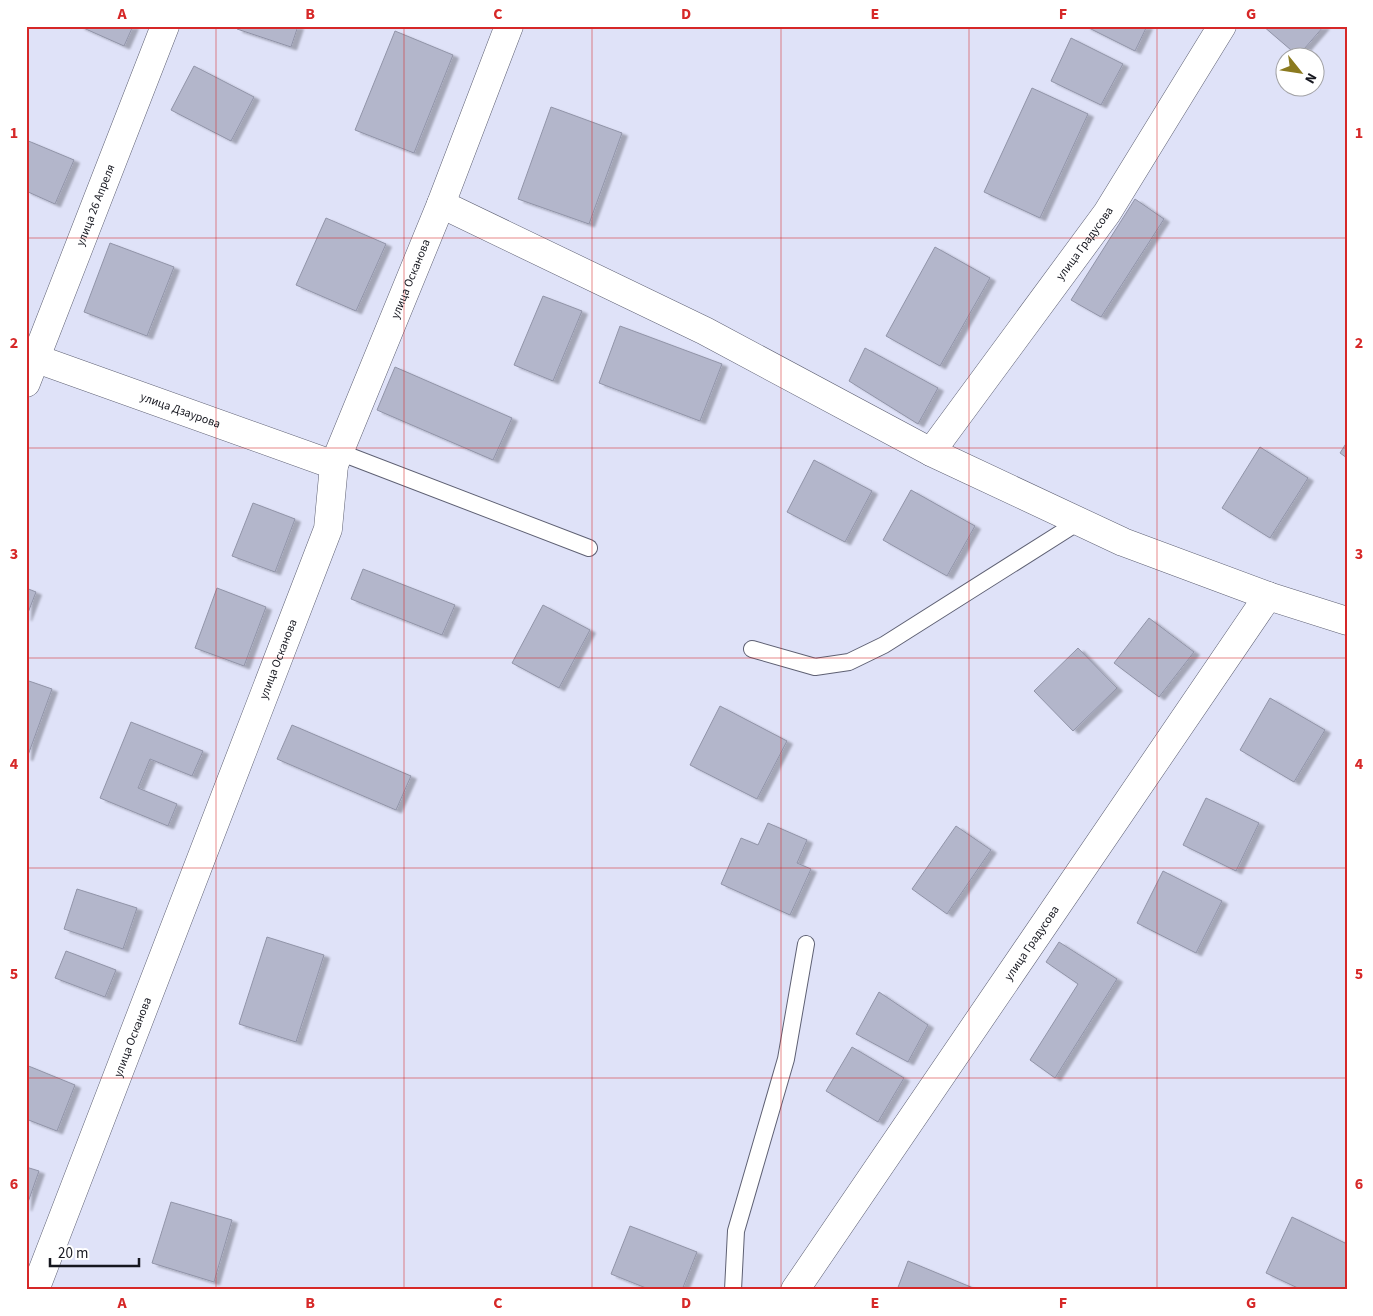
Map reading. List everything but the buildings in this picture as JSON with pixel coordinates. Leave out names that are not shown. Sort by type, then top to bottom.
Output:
[{"type":"street","name":"улица 26 Апреля","points":[[29,365],[165,26]]},
{"type":"street","name":"улица Осканова","points":[[35,1290],[328,529],[337,459],[441,204],[509,26]]},
{"type":"street","name":"улица Градусова","points":[[931,452],[1107,213],[1222,26]]},
{"type":"street","points":[[441,204],[705,331],[931,452],[1123,542],[1268,596],[1347,621]]},
{"type":"street","name":"улица Дзаурова","points":[[29,365],[337,459]]},
{"type":"street","name":"улица Градусова","points":[[795,1290],[1268,596]]},
{"type":"lane","points":[[337,459],[589,548]]},
{"type":"lane","points":[[752,648],[815,667],[849,662],[884,644],[1080,521]]},
{"type":"lane","points":[[733,1290],[736,1230],[786,1059],[806,944]]}]
